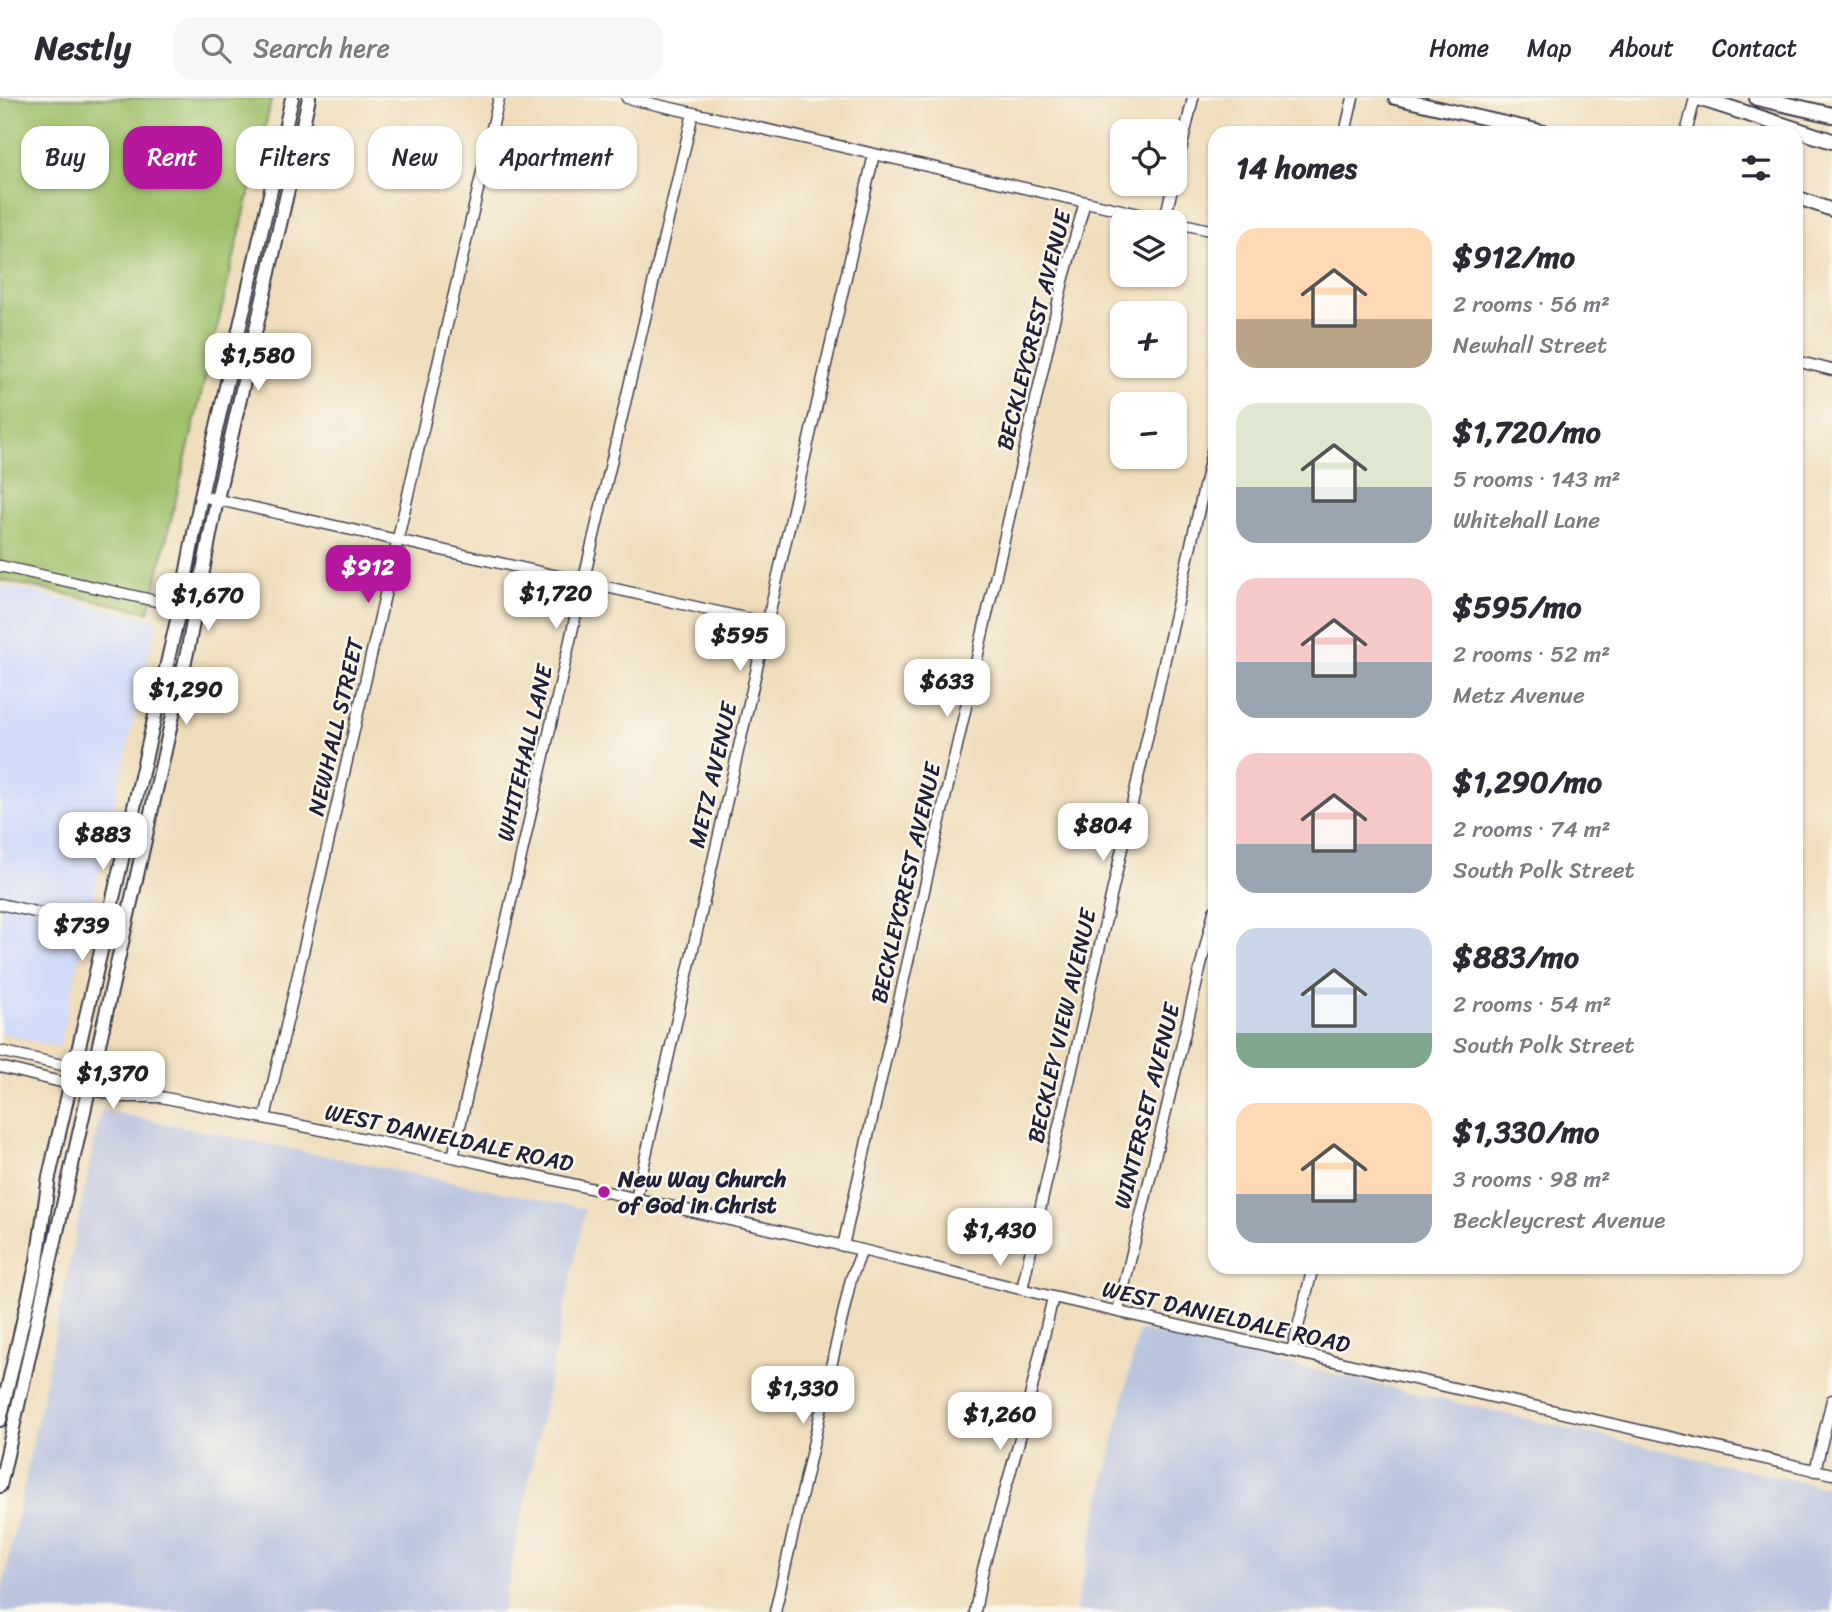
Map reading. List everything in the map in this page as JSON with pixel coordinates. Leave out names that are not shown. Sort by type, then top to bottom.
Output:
[{"type":"highway","points":[[1697,98],[1786,126]]},
{"type":"highway","points":[[1757,98],[1832,116]]},
{"type":"highway","points":[[1803,132],[1832,141]]},
{"type":"main road","points":[[0,1420],[37,1261],[49,1177],[180,607],[201,496],[292,98]]},
{"type":"main road","points":[[0,1486],[196,610],[217,499],[309,98]]},
{"type":"main road","points":[[1395,98],[1518,126]]},
{"type":"main road","points":[[1803,199],[1832,209]]},
{"type":"main road","points":[[252,276],[267,279]]},
{"type":"main road","points":[[160,694],[176,698]]},
{"type":"main road","points":[[136,800],[153,803]]},
{"type":"main road","points":[[37,1261],[51,1263]]},
{"type":"street","name":"NEWHALL STREET","points":[[265,1118],[499,98]]},
{"type":"street","points":[[627,98],[1123,210]]},
{"type":"street","points":[[1187,125],[1193,98]]},
{"type":"street","points":[[1347,126],[1353,98]]},
{"type":"street","points":[[1688,126],[1697,98]]},
{"type":"street","name":"WHITEHALL LANE","points":[[453,1157],[693,113]]},
{"type":"street","name":"METZ AVENUE","points":[[636,1199],[874,154]]},
{"type":"street","name":"BECKLEYCREST AVENUE","points":[[843,1245],[1060,295],[1085,202]]},
{"type":"street","points":[[1187,224],[1208,230]]},
{"type":"street","points":[[1803,363],[1832,370]]},
{"type":"street","name":"BECKLEY VIEW AVENUE","points":[[1022,1290],[1208,469]]},
{"type":"street","points":[[201,496],[767,623]]},
{"type":"street","points":[[0,566],[196,610]]},
{"type":"street","points":[[0,904],[124,932]]},
{"type":"street","name":"WINTERSET AVENUE","points":[[1118,1311],[1208,936]]},
{"type":"street","name":"WEST DANIELDALE ROAD","points":[[0,1051],[129,1080],[161,1097]]},
{"type":"street","name":"WEST DANIELDALE ROAD","points":[[0,1067],[122,1097],[161,1097],[453,1157],[843,1245],[1022,1290],[1832,1474]]},
{"type":"street","points":[[775,1612],[851,1279],[862,1250]]},
{"type":"street","points":[[1292,1351],[1311,1274]]},
{"type":"street","points":[[975,1612],[983,1569],[1023,1427],[1053,1297]]},
{"type":"street","points":[[1815,1471],[1832,1400]]},
{"type":"shaded area","points":[[0,585],[157,620],[59,1047],[0,1033]]},
{"type":"shaded area","points":[[101,1110],[585,1209],[502,1612],[0,1612],[0,1601]]},
{"type":"shaded area","points":[[1139,1330],[1832,1489],[1832,1612],[1075,1612]]},
{"type":"green space","points":[[0,98],[272,98],[265,126],[236,126],[236,189],[250,189],[149,612],[0,580]]},
{"type":"place","name":"New Way Church of God in Christ","points":[[604,1192]]}]
